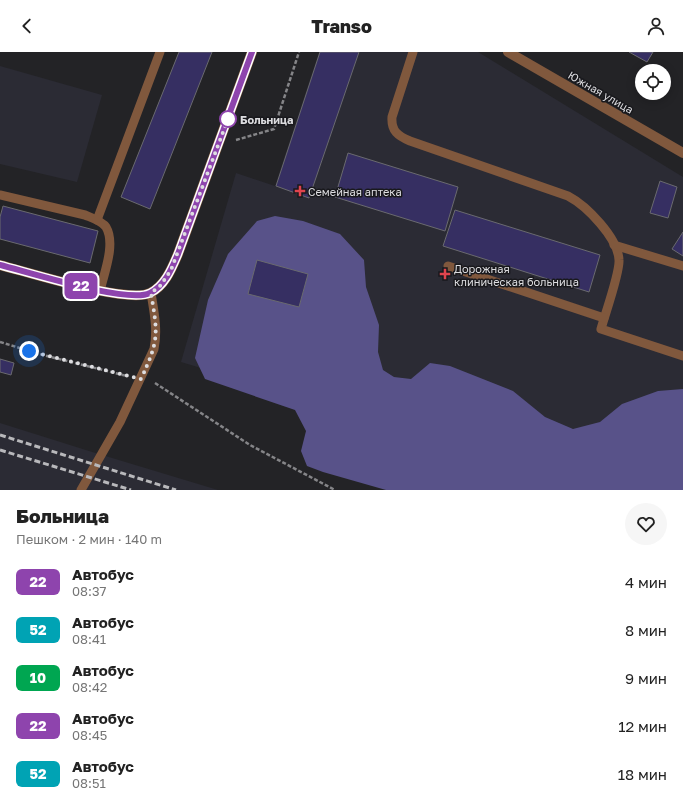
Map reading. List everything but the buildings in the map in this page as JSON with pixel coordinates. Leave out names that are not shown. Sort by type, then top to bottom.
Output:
[{"type":"street","points":[[0,265],[100,291],[135,296],[151,293],[166,278],[178,254],[252,52]]},
{"type":"street","name":"Южная улица","points":[[508,52],[683,152]]},
{"type":"lane","points":[[97,220],[160,52]]},
{"type":"lane","points":[[413,52],[392,117],[391,124],[394,130],[401,137],[568,196],[588,209],[596,218],[614,245],[619,260],[601,329],[683,356]]},
{"type":"lane","points":[[0,195],[84,215],[97,220],[105,226],[110,239],[100,291]]},
{"type":"lane","points":[[614,245],[683,266]]},
{"type":"lane","points":[[448,266],[604,318]]},
{"type":"lane","points":[[81,490],[120,422],[154,349],[157,337],[151,293]]},
{"type":"path","points":[[236,140],[274,129],[299,52]]},
{"type":"path","points":[[0,342],[43,355],[141,379]]},
{"type":"path","points":[[155,383],[250,445],[335,490]]},
{"type":"shaded area","name":"Дорожная клиническая больница","points":[[319,52],[478,52],[683,177],[683,490],[552,473],[181,362],[236,173],[275,186]]},
{"type":"shaded area","points":[[0,66],[102,95],[77,182],[0,164]]},
{"type":"shaded area","points":[[275,216],[303,221],[340,234],[364,260],[366,287],[379,325],[378,352],[383,370],[394,377],[411,379],[430,363],[450,366],[513,391],[545,417],[573,429],[600,422],[622,404],[658,391],[683,389],[683,490],[386,490],[307,466],[301,451],[306,431],[295,410],[205,379],[195,358],[208,300],[228,254],[257,221]]},
{"type":"shaded area","points":[[0,423],[89,451],[218,490],[0,490]]},
{"type":"railway","points":[[0,435],[176,490]]},
{"type":"railway","points":[[0,450],[131,490]]},
{"type":"bus line","name":"22","points":[[0,265],[113,294],[135,296],[144,295],[151,293],[160,286],[171,270],[178,254],[252,52]]},
{"type":"place","name":"Больница","points":[[228,119]]},
{"type":"place","name":"Семейная аптека","points":[[300,191]]},
{"type":"place","name":"Дорожная клиническая больница","points":[[445,274]]},
{"type":"route","points":[[29,351],[141,379],[154,349],[157,337],[151,293],[160,286],[171,270],[228,119]]}]
